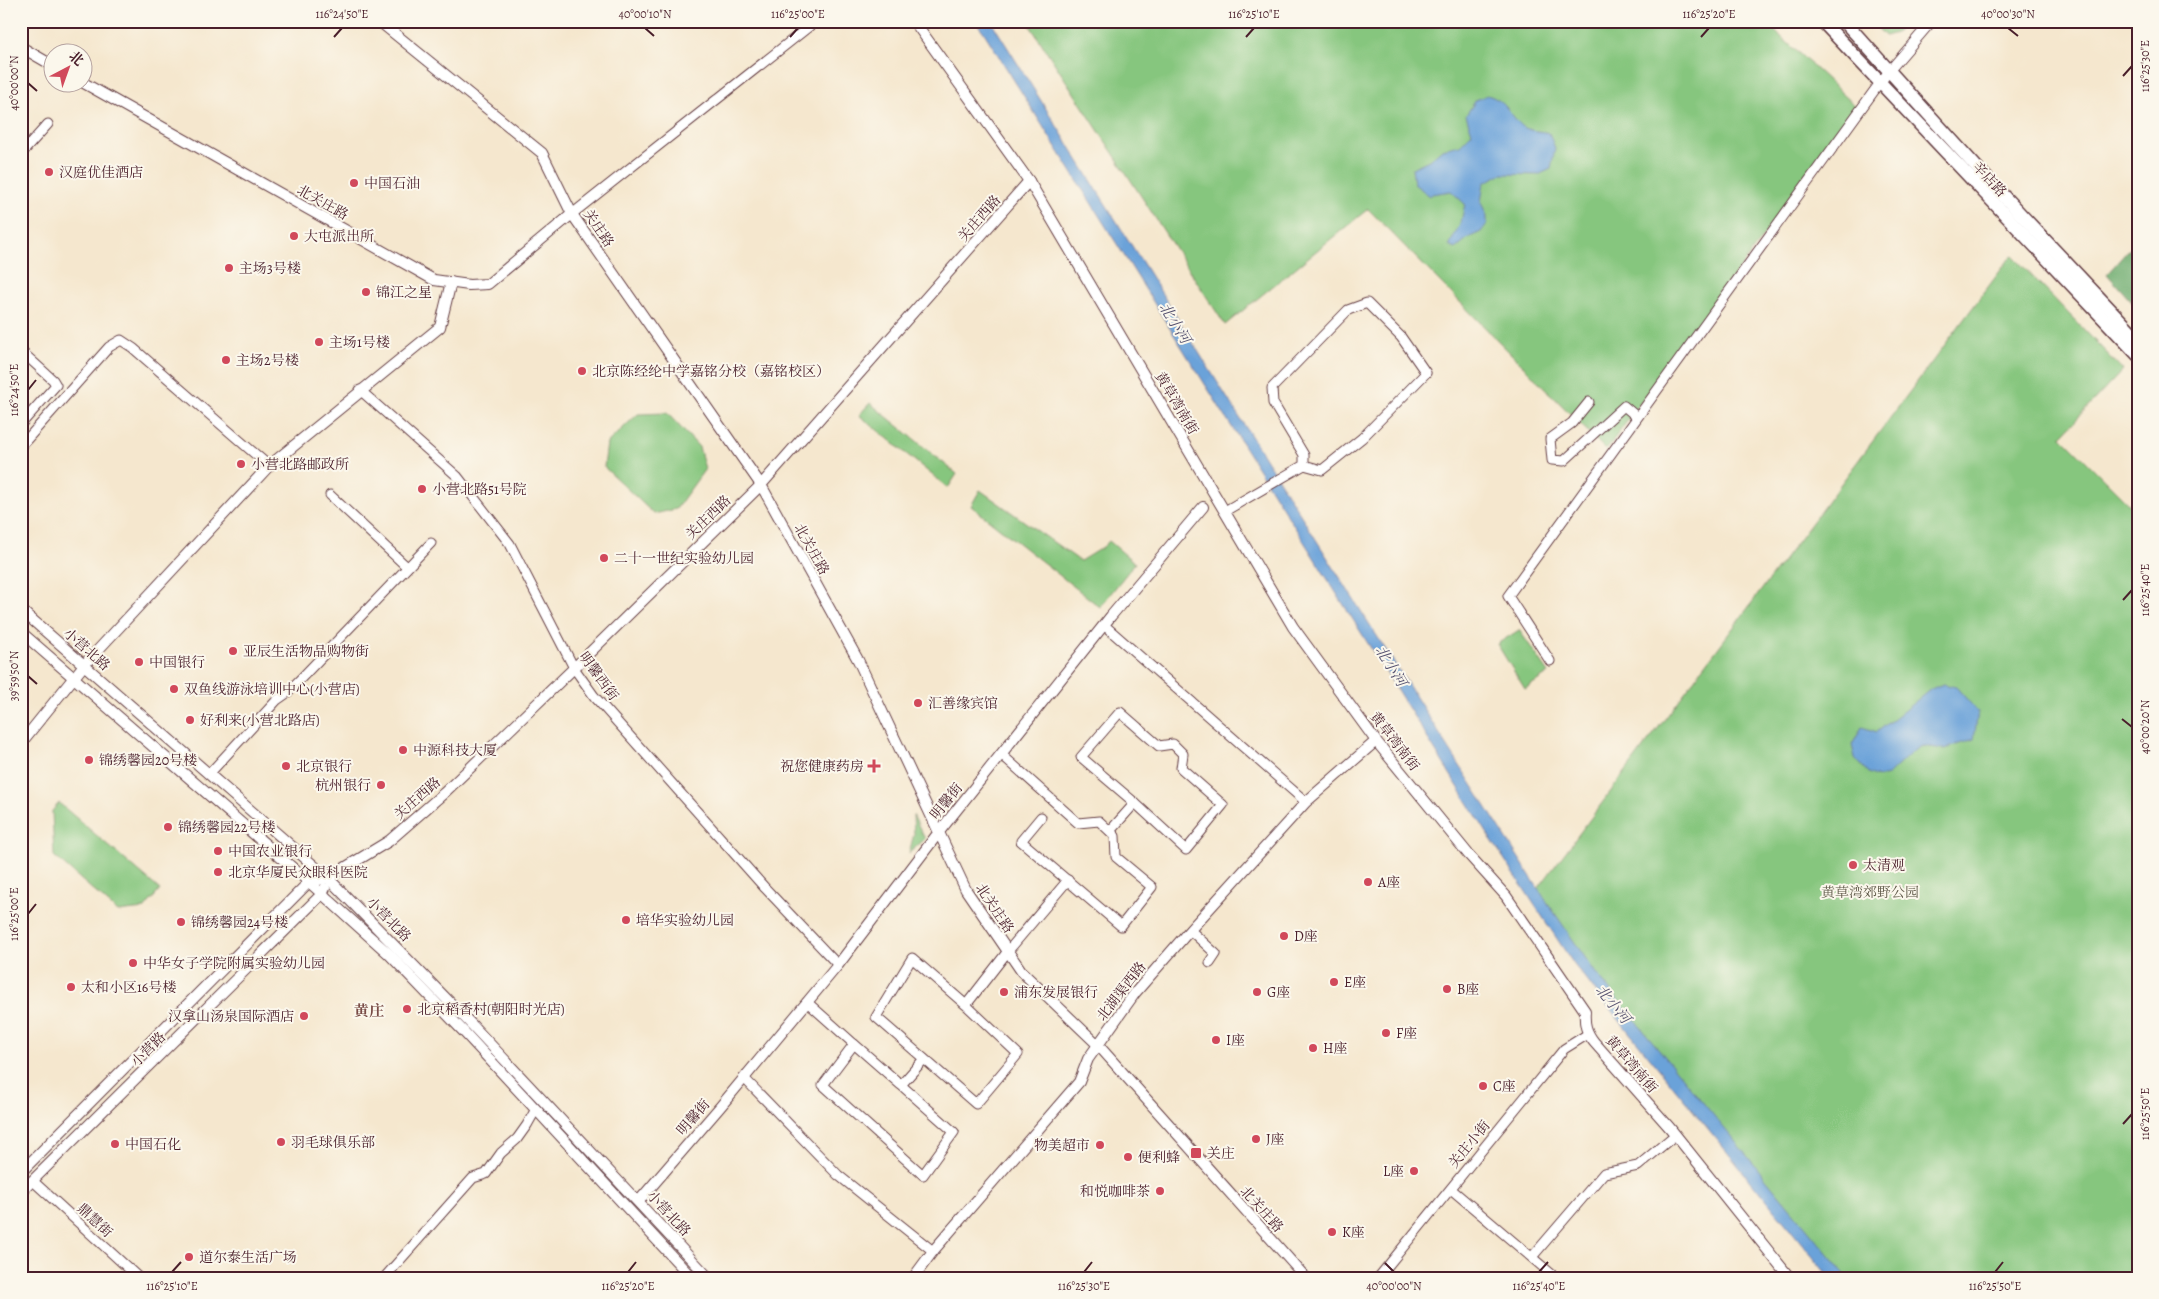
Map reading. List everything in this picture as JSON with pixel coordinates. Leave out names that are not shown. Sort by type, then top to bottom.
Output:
[{"type":"main road","name":"辛店路","points":[[1822,21],[2138,355]]},
{"type":"main road","name":"辛店路","points":[[1844,21],[1979,170],[2138,339]]},
{"type":"street","name":"关庄路","points":[[379,21],[542,153],[572,214],[761,485]]},
{"type":"street","points":[[572,214],[816,21]]},
{"type":"street","name":"黄草湾南街","points":[[914,21],[1029,182],[1293,627],[1376,741],[1469,855],[1506,896],[1585,1011],[1584,1023],[1588,1034],[1675,1135],[1790,1278]]},
{"type":"street","points":[[1550,661],[1508,596],[1880,83],[1932,21]]},
{"type":"street","points":[[21,47],[42,59]]},
{"type":"street","name":"北关庄路","points":[[92,88],[434,280],[488,284],[572,214]]},
{"type":"street","points":[[21,154],[48,124]]},
{"type":"street","name":"关庄西路","points":[[309,882],[328,878],[389,841],[444,793],[574,668],[761,485],[1029,182]]},
{"type":"street","points":[[21,742],[84,666],[269,466],[360,390],[440,327],[451,282]]},
{"type":"street","points":[[1225,511],[1304,465],[1322,470],[1362,438],[1426,373],[1401,337],[1367,303],[1348,310],[1272,388],[1273,403],[1304,455],[1304,465]]},
{"type":"street","points":[[21,446],[109,347],[121,340],[133,348],[269,466]]},
{"type":"street","points":[[21,351],[54,380],[56,385],[21,424]]},
{"type":"street","name":"明馨西街","points":[[360,390],[457,476],[510,544],[574,668],[594,696],[765,888],[838,965]]},
{"type":"street","points":[[1589,402],[1572,424],[1550,439],[1552,460],[1564,462],[1624,406],[1638,417]]},
{"type":"street","name":"北关庄路","points":[[761,485],[858,660],[966,890],[1022,972],[1098,1045],[1306,1278]]},
{"type":"street","points":[[330,495],[407,568]]},
{"type":"street","name":"明馨街","points":[[639,1201],[838,965],[938,832],[1000,754],[1104,625],[1203,508]]},
{"type":"street","points":[[209,774],[277,700],[301,679],[431,543]]},
{"type":"street","name":"小营北路","points":[[21,610],[328,878],[403,953],[639,1201],[709,1278]]},
{"type":"street","points":[[1104,625],[1306,802]]},
{"type":"street","name":"小营北路","points":[[21,632],[309,882],[389,954],[692,1278]]},
{"type":"street","points":[[1120,712],[1159,746],[1172,744],[1183,754],[1181,768],[1223,805],[1186,850],[1135,803],[1081,758],[1120,712]]},
{"type":"street","name":"北湖渠西路","points":[[913,1278],[933,1251],[1079,1082],[1088,1059],[1135,993],[1306,802],[1376,741]]},
{"type":"street","points":[[1000,754],[1078,824],[1099,821],[1115,836],[1116,857],[1152,887],[1121,926],[1021,841],[1041,817]]},
{"type":"street","points":[[1110,831],[1135,803]]},
{"type":"street","name":"小营路","points":[[21,1192],[322,894],[328,878]]},
{"type":"street","points":[[966,1005],[1008,951],[1068,880]]},
{"type":"street","name":"小营路","points":[[21,1172],[309,882]]},
{"type":"street","points":[[1190,930],[1216,954],[1210,963]]},
{"type":"street","points":[[912,958],[966,1005],[1018,1054],[976,1104],[876,1018],[912,958]]},
{"type":"street","points":[[807,1002],[954,1132],[923,1175],[823,1086],[854,1044]]},
{"type":"street","name":"关庄小街","points":[[1378,1278],[1564,1048],[1588,1034]]},
{"type":"street","points":[[902,1085],[924,1059]]},
{"type":"street","points":[[744,1078],[838,1175],[933,1251]]},
{"type":"street","points":[[384,1278],[473,1178],[486,1174],[522,1132],[536,1109]]},
{"type":"street","points":[[1532,1257],[1604,1173],[1638,1166],[1675,1135]]},
{"type":"street","name":"鼎慧街","points":[[33,1181],[139,1278]]},
{"type":"street","points":[[1451,1188],[1556,1278]]},
{"type":"green space","points":[[1027,21],[1764,21],[1858,108],[1606,450],[1368,209],[1225,325]]},
{"type":"green space","points":[[1871,21],[1907,21],[1896,33],[1885,36]]},
{"type":"green space","points":[[2138,239],[2138,309],[2107,274]]},
{"type":"green space","name":"黄草湾郊野公园","points":[[2012,255],[2123,370],[2061,436],[2138,513],[2138,1278],[1847,1278],[1571,953],[1534,894]]},
{"type":"green space","points":[[870,403],[957,474],[948,488],[859,415]]},
{"type":"green space","points":[[667,413],[699,447],[705,469],[676,509],[654,514],[604,467],[607,443],[638,414]]},
{"type":"green space","points":[[980,490],[1080,561],[1103,547],[1109,541],[1135,563],[1100,607],[971,506]]},
{"type":"green space","points":[[1519,630],[1549,673],[1525,689],[1497,644]]},
{"type":"green space","points":[[59,803],[160,890],[144,909],[118,912],[54,856],[52,811]]},
{"type":"green space","points":[[913,815],[925,839],[909,853],[914,834]]},
{"type":"water","name":"北小河","points":[[975,21],[991,21],[1354,600],[1545,899],[1595,972],[1848,1278],[1830,1278],[1575,966],[1489,836]]},
{"type":"water","points":[[1487,95],[1499,100],[1525,128],[1549,133],[1555,148],[1551,169],[1538,175],[1501,174],[1484,183],[1481,202],[1487,217],[1487,224],[1481,232],[1468,238],[1455,249],[1449,246],[1461,222],[1465,204],[1451,191],[1430,196],[1414,184],[1412,168],[1429,160],[1442,149],[1460,145],[1472,133],[1466,115],[1476,100]]},
{"type":"water","points":[[1943,684],[1956,687],[1978,712],[1974,739],[1944,749],[1922,746],[1911,753],[1888,775],[1878,777],[1868,773],[1855,758],[1852,745],[1862,727],[1877,732],[1931,689]]},
{"type":"place","name":"汉庭优佳酒店","points":[[49,172]]},
{"type":"place","name":"中国石油","points":[[354,183]]},
{"type":"place","name":"大屯派出所","points":[[294,236]]},
{"type":"place","name":"主场3号楼","points":[[229,268]]},
{"type":"place","name":"锦江之星","points":[[366,292]]},
{"type":"place","name":"主场1号楼","points":[[319,342]]},
{"type":"place","name":"主场2号楼","points":[[226,360]]},
{"type":"place","name":"北京陈经纶中学嘉铭分校（嘉铭校区）","points":[[582,371]]},
{"type":"place","name":"小营北路邮政所","points":[[241,464]]},
{"type":"place","name":"小营北路51号院","points":[[422,489]]},
{"type":"place","name":"二十一世纪实验幼儿园","points":[[604,558]]},
{"type":"place","name":"亚辰生活物品购物街","points":[[233,651]]},
{"type":"place","name":"中国银行","points":[[139,662]]},
{"type":"place","name":"双鱼线游泳培训中心(小营店)","points":[[174,689]]},
{"type":"place","name":"汇善缘宾馆","points":[[918,703]]},
{"type":"place","name":"好利来(小营北路店)","points":[[190,720]]},
{"type":"place","name":"中源科技大厦","points":[[403,750]]},
{"type":"place","name":"锦绣馨园20号楼","points":[[89,760]]},
{"type":"place","name":"北京银行","points":[[286,766]]},
{"type":"place","name":"祝您健康药房","points":[[874,766]]},
{"type":"place","name":"杭州银行","points":[[381,785]]},
{"type":"place","name":"锦绣馨园22号楼","points":[[168,827]]},
{"type":"place","name":"中国农业银行","points":[[218,851]]},
{"type":"place","name":"太清观","points":[[1853,865]]},
{"type":"place","name":"北京华厦民众眼科医院","points":[[218,872]]},
{"type":"place","name":"A座","points":[[1368,882]]},
{"type":"place","name":"培华实验幼儿园","points":[[626,920]]},
{"type":"place","name":"锦绣馨园24号楼","points":[[181,922]]},
{"type":"place","name":"D座","points":[[1284,936]]},
{"type":"place","name":"中华女子学院附属实验幼儿园","points":[[133,963]]},
{"type":"place","name":"E座","points":[[1334,982]]},
{"type":"place","name":"太和小区16号楼","points":[[71,987]]},
{"type":"place","name":"B座","points":[[1447,989]]},
{"type":"place","name":"浦东发展银行","points":[[1004,992]]},
{"type":"place","name":"G座","points":[[1257,992]]},
{"type":"place","name":"北京稻香村(朝阳时光店)","points":[[407,1009]]},
{"type":"place","name":"汉拿山汤泉国际酒店","points":[[304,1016]]},
{"type":"place","name":"F座","points":[[1386,1033]]},
{"type":"place","name":"I座","points":[[1216,1040]]},
{"type":"place","name":"H座","points":[[1313,1048]]},
{"type":"place","name":"C座","points":[[1483,1086]]},
{"type":"place","name":"J座","points":[[1256,1139]]},
{"type":"place","name":"羽毛球俱乐部","points":[[281,1142]]},
{"type":"place","name":"中国石化","points":[[115,1144]]},
{"type":"place","name":"物美超市","points":[[1100,1145]]},
{"type":"place","name":"关庄","points":[[1196,1153]]},
{"type":"place","name":"便利蜂","points":[[1128,1157]]},
{"type":"place","name":"L座","points":[[1414,1171]]},
{"type":"place","name":"和悦咖啡茶","points":[[1160,1191]]},
{"type":"place","name":"K座","points":[[1332,1232]]},
{"type":"place","name":"道尔泰生活广场","points":[[189,1257]]},
{"type":"district","name":"黄庄","points":[[369,1011]]}]
